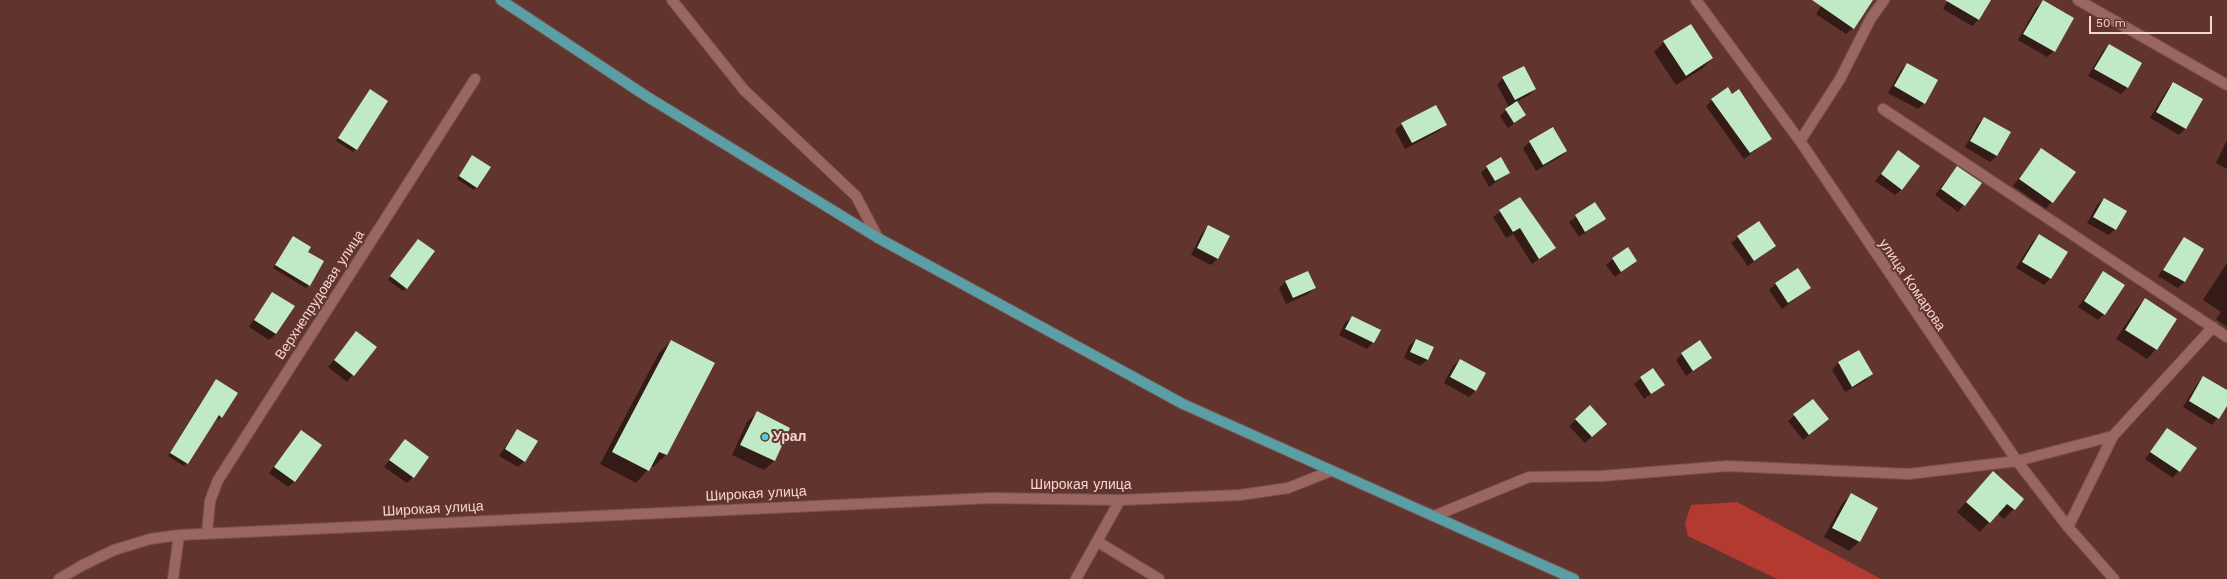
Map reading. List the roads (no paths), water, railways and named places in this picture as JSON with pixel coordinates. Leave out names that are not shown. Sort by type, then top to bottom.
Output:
[{"type":"main road","points":[[501,0],[646,96],[878,238],[1183,404],[1574,579]]},
{"type":"street","points":[[672,0],[744,90],[856,196],[878,238]]},
{"type":"street","name":"улица Комарова","points":[[1696,0],[1800,142],[2017,461],[2068,527],[2114,579]]},
{"type":"street","points":[[1800,142],[1840,79],[1871,18],[1884,0]]},
{"type":"street","points":[[2078,0],[2227,85]]},
{"type":"street","name":"Верхнепрудовая улица","points":[[207,533],[210,501],[218,480],[475,79]]},
{"type":"street","points":[[1883,109],[2213,326],[2227,337]]},
{"type":"street","points":[[2068,527],[2113,436],[2213,326]]},
{"type":"street","points":[[1434,516],[1529,477],[1602,476],[1727,466],[1909,474],[2017,461],[2113,436]]},
{"type":"street","name":"Широкая улица","points":[[179,535],[991,498],[1120,500],[1240,495],[1288,488],[1331,471]]},
{"type":"street","points":[[1076,579],[1098,542],[1120,500]]},
{"type":"street","points":[[59,579],[114,550],[150,539],[179,535],[173,579]]},
{"type":"street","points":[[1098,542],[1158,579]]},
{"type":"place","name":"Урал","points":[[765,437]]}]
